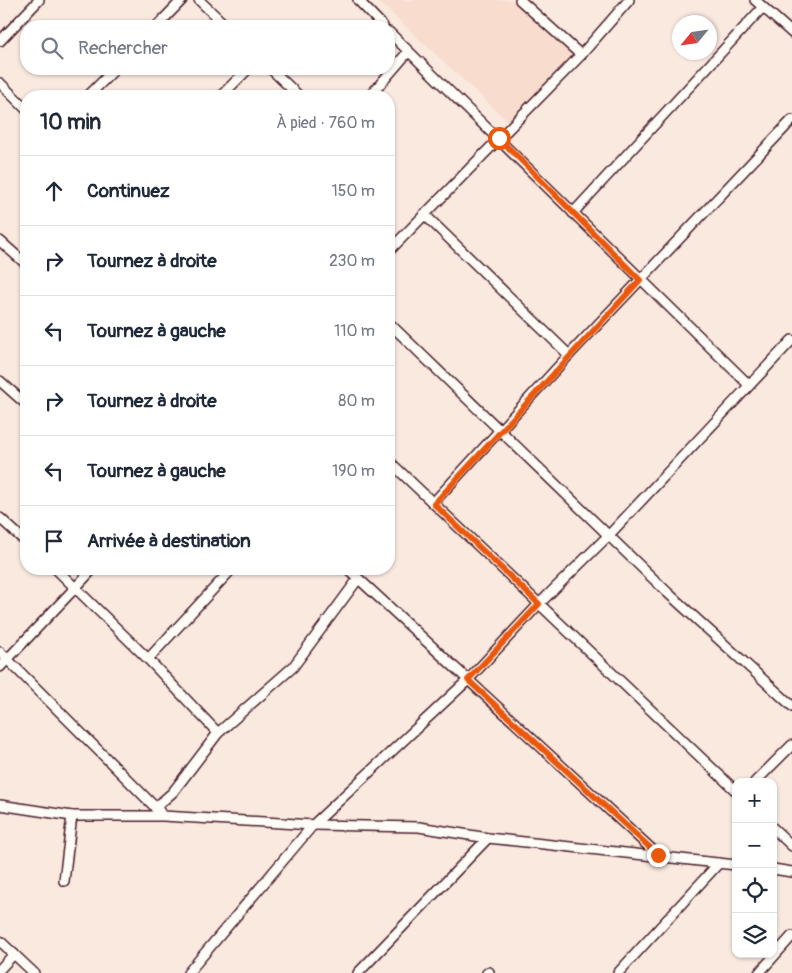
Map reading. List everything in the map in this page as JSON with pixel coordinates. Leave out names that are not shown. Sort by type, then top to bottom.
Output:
[{"type":"street","points":[[0,41],[39,0]]},
{"type":"street","points":[[163,20],[182,0]]},
{"type":"street","points":[[199,0],[220,20]]},
{"type":"street","points":[[358,0],[378,20]]},
{"type":"street","points":[[520,0],[581,55]]},
{"type":"street","points":[[395,245],[581,55],[629,0]]},
{"type":"street","points":[[755,0],[792,32]]},
{"type":"street","points":[[573,213],[763,7]]},
{"type":"street","points":[[395,38],[499,138],[640,280],[749,385]]},
{"type":"street","points":[[395,67],[408,52]]},
{"type":"street","points":[[94,90],[109,75]]},
{"type":"street","points":[[227,90],[242,75]]},
{"type":"street","points":[[277,75],[294,90]]},
{"type":"street","points":[[375,90],[388,75]]},
{"type":"street","points":[[0,83],[20,103]]},
{"type":"street","points":[[434,504],[570,355],[792,120]]},
{"type":"street","points":[[424,214],[570,355]]},
{"type":"street","points":[[0,240],[20,258]]},
{"type":"street","points":[[395,329],[694,617],[792,706]]},
{"type":"street","points":[[188,973],[313,824],[468,680],[539,604],[609,535],[792,340]]},
{"type":"street","points":[[0,381],[20,399]]},
{"type":"street","points":[[395,467],[732,788]]},
{"type":"street","points":[[0,518],[20,536]]},
{"type":"street","points":[[63,575],[148,658],[218,733]]},
{"type":"street","points":[[0,667],[87,575]]},
{"type":"street","points":[[148,658],[226,575]]},
{"type":"street","points":[[354,575],[658,855]]},
{"type":"street","points":[[155,808],[173,792],[218,733],[293,666],[358,579]]},
{"type":"street","points":[[0,652],[163,816]]},
{"type":"street","points":[[759,778],[792,745]]},
{"type":"street","points":[[0,805],[72,816],[163,816],[313,824],[419,827],[488,838],[732,865]]},
{"type":"street","points":[[64,881],[72,816]]},
{"type":"street","points":[[777,832],[792,846]]},
{"type":"street","points":[[358,973],[488,838]]},
{"type":"street","points":[[618,973],[719,863]]},
{"type":"street","points":[[777,870],[792,872]]},
{"type":"street","points":[[759,973],[792,936]]},
{"type":"street","points":[[0,941],[34,973]]},
{"type":"street","points":[[0,969],[14,954]]},
{"type":"shaded area","points":[[377,0],[518,0],[577,54],[510,123]]},
{"type":"route","points":[[499,138],[640,280],[434,504],[539,604],[468,680],[658,855]]}]
